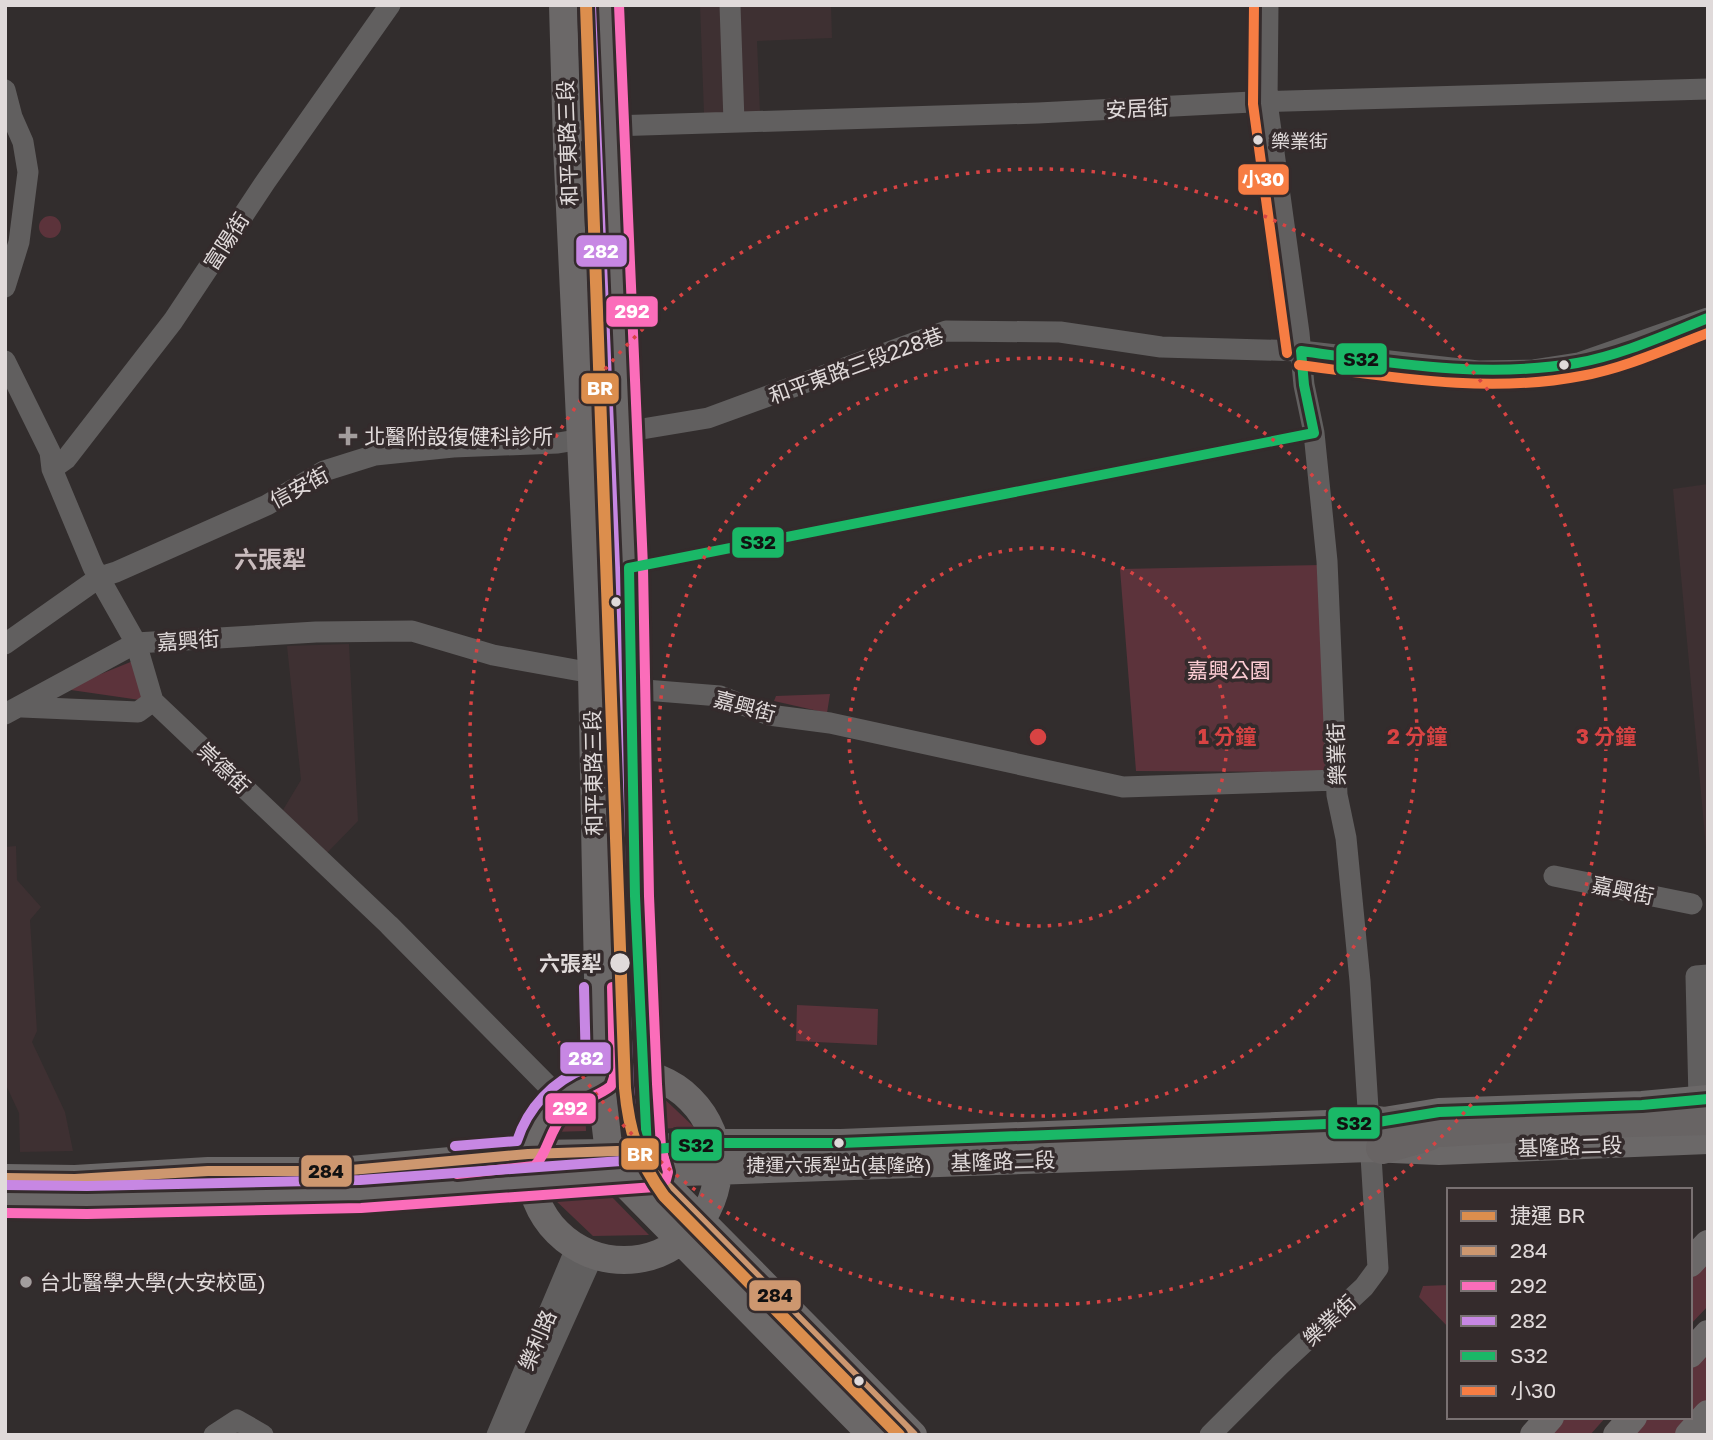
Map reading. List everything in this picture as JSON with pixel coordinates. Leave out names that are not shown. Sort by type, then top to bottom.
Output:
[{"type":"highway","points":[[1374,1135],[1594,1122],[1705,1106]]},
{"type":"main road","name":"和平東路三段","points":[[563,5],[566,133],[592,673],[600,1077],[613,1165]]},
{"type":"main road","name":"和平東路三段","points":[[605,5],[624,433],[635,896],[650,1162]]},
{"type":"main road","points":[[629,1073],[644,1075],[659,1079],[686,1094],[707,1118],[719,1157],[710,1205],[701,1220],[680,1240],[660,1251],[639,1257],[608,1257],[585,1250],[563,1237],[546,1219],[529,1182],[527,1154],[539,1123],[560,1098],[572,1089],[600,1077],[629,1073]]},
{"type":"main road","name":"基隆路二段","points":[[1374,1135],[1439,1112],[1642,1105],[1705,1106]]},
{"type":"main road","name":"基隆路二段","points":[[5,1199],[87,1200],[361,1194],[529,1182],[613,1165],[719,1157],[1374,1135],[1439,1151],[1708,1140]]},
{"type":"main road","name":"基隆路二段","points":[[5,1178],[75,1180],[208,1171],[340,1171],[527,1154],[613,1165]]},
{"type":"main road","points":[[650,1162],[701,1220],[913,1435]]},
{"type":"main road","points":[[613,1165],[680,1240],[872,1435]]},
{"type":"main road","points":[[1692,1352],[1708,1334]]},
{"type":"main road","points":[[1689,1435],[1708,1415]]},
{"type":"main road","points":[[1534,1435],[1548,1419]]},
{"type":"main road","points":[[1617,1435],[1631,1419]]},
{"type":"street","name":"富陽街","points":[[52,469],[66,460],[173,321],[266,181],[390,5]]},
{"type":"street","points":[[730,5],[734,122]]},
{"type":"street","name":"樂業街","points":[[1210,1435],[1364,1287],[1378,1268],[1374,1135],[1346,838],[1336,780],[1327,561],[1314,433],[1304,385],[1267,102],[1268,5]]},
{"type":"street","name":"安居街","points":[[566,133],[611,126],[1708,89]]},
{"type":"street","points":[[5,90],[12,117],[23,142],[28,172],[19,242],[5,287]]},
{"type":"street","name":"和平東路三段228巷","points":[[624,433],[708,418],[946,331],[1060,332],[1161,346],[1301,351],[1478,371],[1534,370],[1579,363],[1708,318]]},
{"type":"street","points":[[5,361],[50,452],[52,469],[93,566],[136,643],[153,701],[138,712],[12,711]]},
{"type":"street","name":"信安街","points":[[5,644],[100,577],[267,505],[324,471],[375,455],[453,447],[558,443],[624,433]]},
{"type":"street","name":"嘉興街","points":[[12,711],[136,643],[316,632],[412,631],[493,655],[592,673],[632,687],[720,696],[769,715],[830,723],[1124,787],[1336,780]]},
{"type":"street","name":"崇德街","points":[[153,701],[390,925],[560,1098]]},
{"type":"street","name":"嘉興街","points":[[1555,876],[1692,904]]},
{"type":"street","points":[[1702,976],[1705,1106]]},
{"type":"street","name":"樂利路","points":[[497,1435],[585,1250]]},
{"type":"street","name":"樂利路","points":[[512,1435],[585,1250]]},
{"type":"street","points":[[214,1435],[237,1420],[262,1435]]},
{"type":"shaded area","points":[[700,5],[831,5],[832,38],[757,41],[760,113],[704,114]]},
{"type":"shaded area","points":[[1708,484],[1708,869],[1673,489]]},
{"type":"shaded area","points":[[349,644],[358,821],[326,854],[283,810],[301,780],[287,646]]},
{"type":"shaded area","points":[[16,846],[17,880],[41,907],[30,920],[37,1031],[32,1042],[65,1112],[73,1151],[20,1152],[19,1113],[5,1083],[5,847]]},
{"type":"green space","points":[[50,216],[60,223],[61,227],[54,237],[50,238],[40,231],[39,227],[46,217]]},
{"type":"green space","name":"嘉興公園","points":[[1322,565],[1337,772],[1136,771],[1120,569]]},
{"type":"green space","points":[[133,661],[147,701],[64,689]]},
{"type":"green space","points":[[830,694],[827,713],[774,701],[776,696]]},
{"type":"green space","points":[[797,1005],[878,1009],[877,1045],[796,1041]]},
{"type":"green space","points":[[657,1092],[694,1127],[658,1129]]},
{"type":"green space","points":[[585,1094],[586,1131],[551,1132]]},
{"type":"green space","points":[[610,1195],[649,1235],[593,1236],[552,1197]]},
{"type":"green space","points":[[1708,1259],[1708,1306],[1692,1323],[1692,1276]]},
{"type":"green space","points":[[1447,1285],[1447,1326],[1419,1297],[1423,1286]]},
{"type":"green space","points":[[1708,1352],[1708,1399],[1692,1416],[1692,1369]]},
{"type":"green space","points":[[1561,1419],[1604,1419],[1590,1435],[1546,1435]]},
{"type":"green space","points":[[1646,1419],[1690,1419],[1675,1435],[1632,1435]]},
{"type":"metro line","name":"BR","points":[[586,5],[625,1088],[629,1118],[641,1158],[664,1196],[899,1435]]},
{"type":"transit line","name":"292","points":[[5,1213],[87,1214],[361,1208],[655,1187],[666,1180],[668,1172],[661,1147],[657,1084],[649,896],[643,567],[619,5]]},
{"type":"transit line","name":"小30","points":[[1254,5],[1253,104],[1287,353]]},
{"type":"transit line","name":"282","points":[[5,1185],[87,1186],[360,1180],[635,1160],[621,897],[615,568],[591,6]]},
{"type":"transit line","name":"S32","points":[[1708,318],[1610,355],[1542,368],[1439,368],[1301,351],[1304,385],[1314,433],[629,568],[635,896],[647,1150],[717,1143],[841,1143],[1378,1122],[1439,1112],[1642,1105],[1708,1099]]},
{"type":"transit line","name":"小30","points":[[1299,365],[1440,382],[1511,384],[1581,376],[1614,368],[1708,333]]},
{"type":"transit line","name":"282","points":[[455,1146],[517,1141],[528,1117],[543,1097],[563,1080],[586,1068],[584,987]]},
{"type":"transit line","name":"292","points":[[457,1174],[534,1166],[564,1114],[575,1105],[611,1086],[614,1077],[612,987]]},
{"type":"transit line","name":"284","points":[[647,1150],[654,1173],[913,1435]]},
{"type":"transit line","name":"284","points":[[5,1178],[75,1179],[208,1171],[340,1171],[528,1154],[647,1150]]},
{"type":"place","name":"樂業街","points":[[1258,140]]},
{"type":"place","name":"北醫附設復健科診所","points":[[348,436]]},
{"type":"place","name":"六張犁","points":[[620,963]]},
{"type":"place","name":"捷運六張犁站(基隆路)","points":[[839,1143]]},
{"type":"place","name":"台北醫學大學(大安校區)","points":[[26,1282]]},
{"type":"district","name":"六張犁","points":[[270,558]]}]
